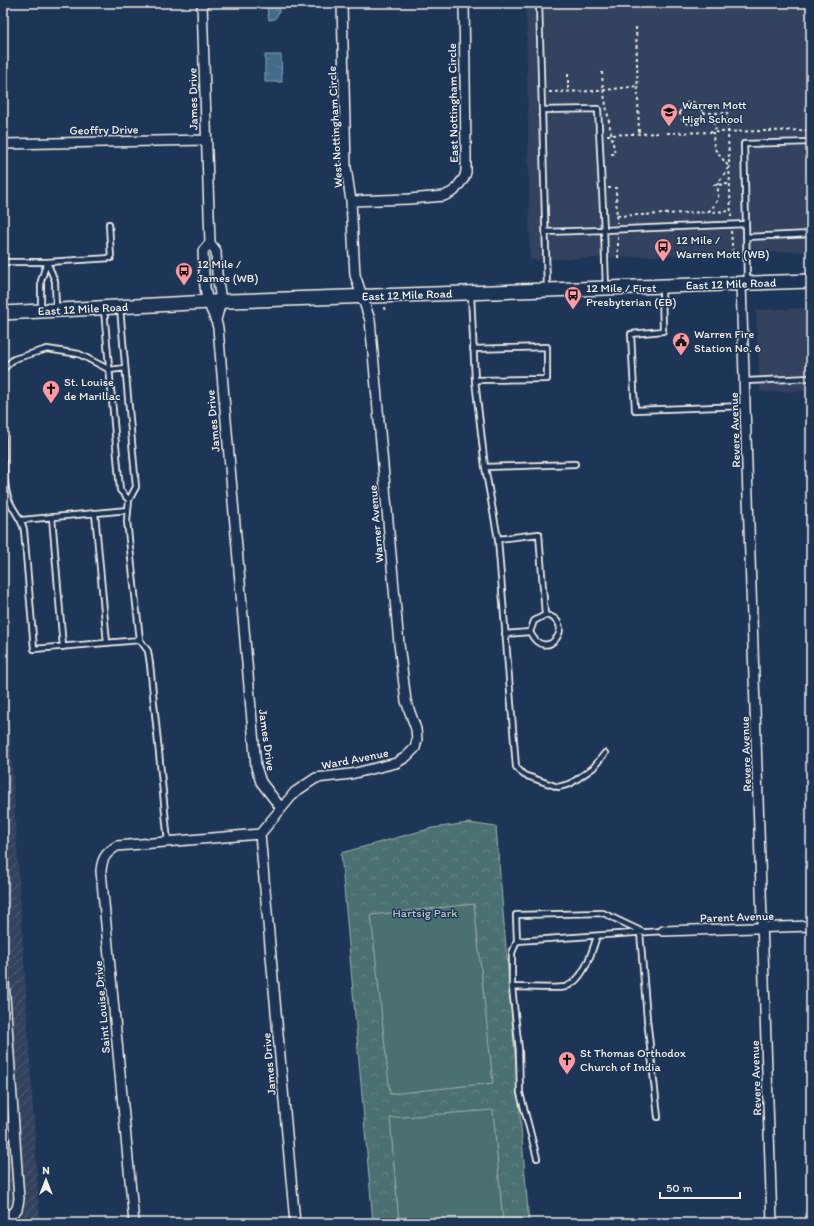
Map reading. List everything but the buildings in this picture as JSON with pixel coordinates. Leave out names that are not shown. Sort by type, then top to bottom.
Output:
[{"type":"main road","name":"East 12 Mile Road","points":[[3,313],[362,296],[811,281]]},
{"type":"street","name":"James Drive","points":[[202,3],[210,242],[216,251],[217,274],[214,302],[256,767],[261,782],[281,808]]},
{"type":"street","name":"West Nottingham Circle","points":[[342,3],[346,167],[351,201],[355,275],[362,296]]},
{"type":"street","name":"East Nottingham Circle","points":[[351,201],[438,197],[454,191],[464,178],[466,172],[466,151],[464,3]]},
{"type":"street","name":"Geoffry Drive","points":[[3,144],[206,140]]},
{"type":"street","name":"James Drive","points":[[210,242],[203,251],[204,275],[214,302]]},
{"type":"street","name":"Revere Avenue","points":[[744,283],[745,381],[772,1223]]},
{"type":"street","name":"Warner Avenue","points":[[362,296],[370,320],[399,644],[406,701],[416,729],[417,740],[415,748]]},
{"type":"street","name":"Ward Avenue","points":[[281,808],[295,792],[316,778],[351,774],[396,763],[406,757],[415,748]]},
{"type":"street","points":[[168,842],[260,834],[281,808]]},
{"type":"street","name":"James Drive","points":[[260,834],[296,1223]]},
{"type":"street","name":"Saint Louise Drive","points":[[134,1223],[101,871],[105,856],[117,846],[168,842]]},
{"type":"street","name":"Parent Avenue","points":[[663,931],[811,926]]},
{"type":"street","points":[[3,968],[19,1199],[17,1209],[12,1214],[3,1214]]},
{"type":"street","points":[[3,984],[16,1203],[12,1211],[3,1214]]},
{"type":"lane","points":[[539,3],[547,290]]},
{"type":"lane","points":[[542,110],[598,109],[606,288]]},
{"type":"lane","points":[[744,283],[746,224],[744,144],[811,142]]},
{"type":"lane","points":[[3,262],[47,262],[111,258],[109,224]]},
{"type":"lane","points":[[546,232],[746,224]]},
{"type":"lane","points":[[746,237],[811,234]]},
{"type":"lane","points":[[47,262],[55,281],[56,310]]},
{"type":"lane","points":[[41,311],[41,281],[47,262]]},
{"type":"lane","points":[[662,286],[663,331],[631,334],[635,410],[746,406]]},
{"type":"lane","points":[[471,293],[475,380],[486,467],[498,539],[516,767],[524,775],[558,787],[570,784],[593,768],[605,753]]},
{"type":"lane","points":[[120,307],[136,487],[129,500],[127,521],[140,640],[148,651],[150,664],[168,842]]},
{"type":"lane","points":[[104,308],[120,490],[129,500]]},
{"type":"lane","points":[[473,349],[547,347],[547,379],[475,380]]},
{"type":"lane","points":[[3,369],[14,359],[47,349],[57,349],[79,354],[110,370],[125,368]]},
{"type":"lane","points":[[745,381],[811,378]]},
{"type":"lane","points":[[3,438],[7,493],[11,506],[22,520],[34,649],[140,640]]},
{"type":"lane","points":[[486,467],[575,464]]},
{"type":"lane","points":[[22,520],[128,510]]},
{"type":"lane","points":[[95,513],[107,643]]},
{"type":"lane","points":[[52,517],[64,647]]},
{"type":"lane","points":[[498,539],[539,534],[545,615]]},
{"type":"lane","points":[[545,615],[555,620],[559,625],[559,635],[551,644],[543,645],[534,640],[530,632],[534,621],[545,615]]},
{"type":"lane","points":[[505,634],[530,632]]},
{"type":"lane","points":[[537,1158],[520,1093],[519,1050],[512,987],[512,953],[517,941],[516,915],[603,913],[642,932]]},
{"type":"lane","points":[[517,941],[663,931]]},
{"type":"lane","points":[[642,932],[647,1019],[658,1117]]},
{"type":"lane","points":[[512,987],[565,986],[577,978],[590,956],[596,936]]},
{"type":"path","points":[[636,27],[639,134]]},
{"type":"path","points":[[602,72],[603,89],[615,154],[605,154]]},
{"type":"path","points":[[568,74],[568,92]]},
{"type":"path","points":[[548,85],[548,92],[598,91],[603,89],[638,86]]},
{"type":"path","points":[[694,102],[700,106],[703,113],[702,117],[697,123],[689,124],[683,120],[680,113],[683,106],[694,102]]},
{"type":"path","points":[[727,106],[733,256]]},
{"type":"path","points":[[703,113],[728,113]]},
{"type":"path","points":[[702,117],[714,123],[714,148],[729,167]]},
{"type":"path","points":[[667,133],[811,130]]},
{"type":"path","points":[[604,135],[660,134]]},
{"type":"path","points":[[708,212],[719,198],[717,185],[729,167]]},
{"type":"path","points":[[606,182],[606,188],[616,188],[618,260]]},
{"type":"path","points":[[713,185],[730,184]]},
{"type":"path","points":[[617,216],[731,211]]},
{"type":"shaded area","name":"Warren Mott High School","points":[[526,3],[811,3],[811,251],[530,260]]},
{"type":"shaded area","points":[[811,308],[811,391],[760,392],[756,310]]},
{"type":"shaded area","points":[[3,618],[17,847],[40,1223],[3,1223]]},
{"type":"green space","name":"Hartsig Park","points":[[469,823],[496,827],[529,1223],[373,1223],[341,853],[432,828]]},
{"type":"green space","points":[[474,904],[493,1083],[390,1094],[371,915]]},
{"type":"green space","points":[[493,1110],[503,1223],[399,1223],[390,1118]]},
{"type":"water","points":[[266,3],[279,3],[279,12],[275,19],[269,20]]},
{"type":"water","points":[[265,55],[281,55],[282,82],[265,82]]},
{"type":"place","name":"Warren Mott High School","points":[[669,127]]},
{"type":"place","name":"12 Mile / Warren Mott (WB)","points":[[663,262]]},
{"type":"place","name":"12 Mile / James (WB)","points":[[184,286]]},
{"type":"place","name":"12 Mile / First Presbyterian (EB)","points":[[573,310]]},
{"type":"place","name":"Warren Fire Station No. 6","points":[[681,356]]},
{"type":"place","name":"St. Louise de Marillac","points":[[51,404]]},
{"type":"place","name":"St Thomas Orthodox Church of India","points":[[567,1075]]}]
